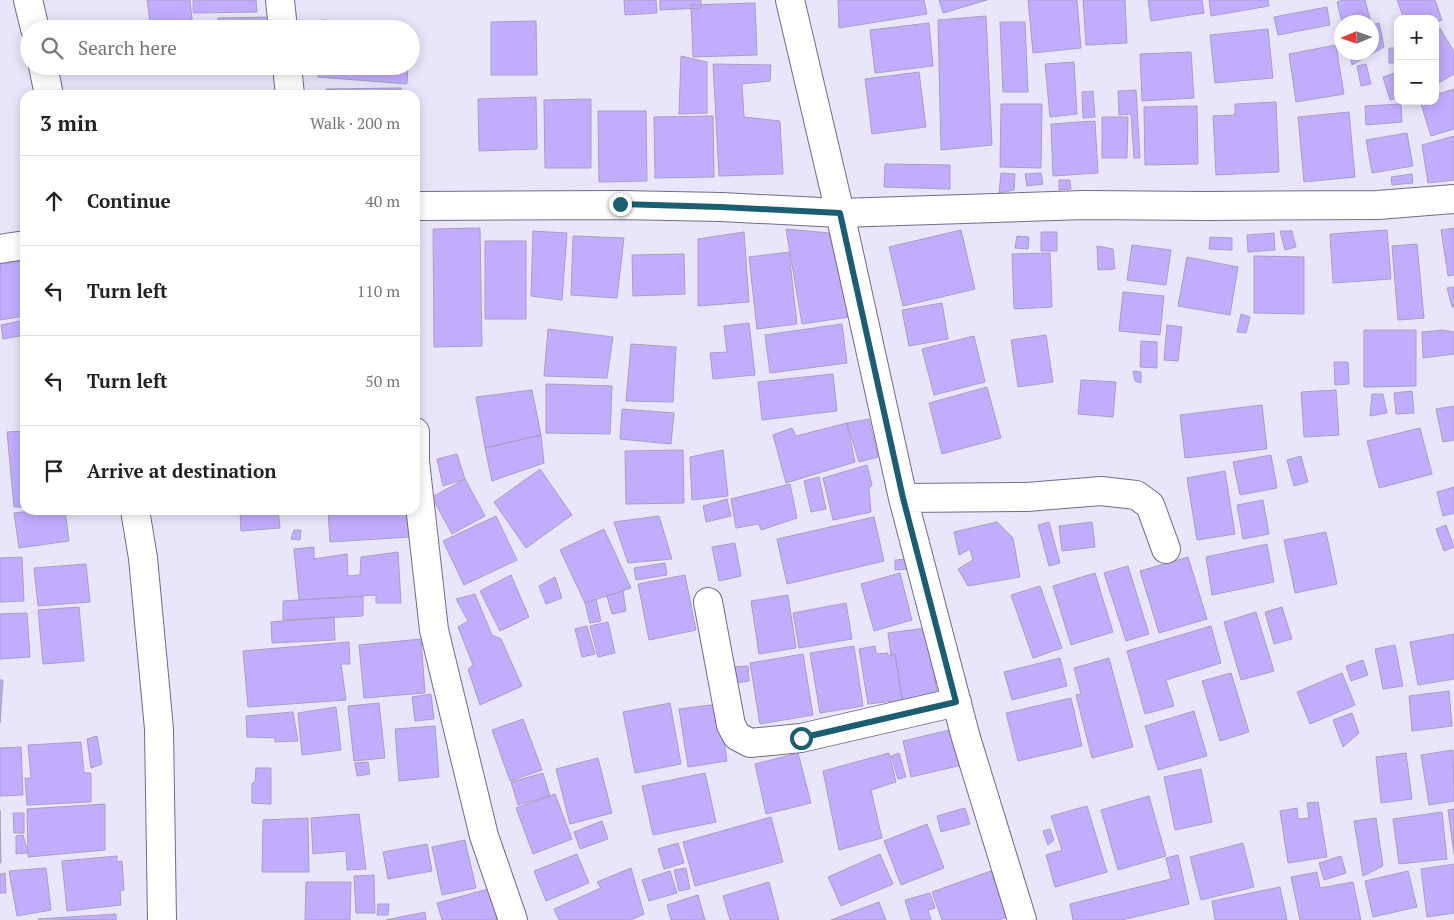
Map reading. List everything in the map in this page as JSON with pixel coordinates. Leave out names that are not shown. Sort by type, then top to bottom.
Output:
[{"type":"street","points":[[28,0],[33,20]]},
{"type":"street","points":[[280,0],[282,20]]},
{"type":"street","points":[[790,0],[840,213],[903,498],[966,738],[1022,920]]},
{"type":"street","points":[[45,75],[48,90]]},
{"type":"street","points":[[288,75],[289,90]]},
{"type":"street","points":[[420,206],[620,204],[840,213],[1084,205],[1378,205],[1454,199]]},
{"type":"street","points":[[0,249],[20,246]]},
{"type":"street","points":[[903,498],[1027,497],[1101,491],[1136,495],[1150,505],[1166,549]]},
{"type":"street","points":[[420,505],[434,630],[484,836],[513,920]]},
{"type":"street","points":[[136,515],[143,558],[159,729],[162,920]]},
{"type":"street","points":[[708,602],[731,725],[737,736],[750,743],[801,738],[956,702]]},
{"type":"building","points":[[147,0],[190,0],[192,20],[150,20]]},
{"type":"building","points":[[193,0],[256,0],[257,12],[193,13]]},
{"type":"building","points":[[624,0],[656,0],[657,13],[625,15]]},
{"type":"building","points":[[660,0],[701,0],[701,8],[660,10]]},
{"type":"building","points":[[838,0],[924,0],[927,14],[839,28]]},
{"type":"building","points":[[939,0],[987,0],[943,13]]},
{"type":"building","points":[[1028,0],[1077,0],[1081,48],[1033,53]]},
{"type":"building","points":[[1083,0],[1125,0],[1127,43],[1086,45]]},
{"type":"building","points":[[1148,0],[1202,0],[1204,13],[1151,21]]},
{"type":"building","points":[[1209,0],[1268,0],[1269,6],[1211,16]]},
{"type":"building","points":[[1343,0],[1365,0],[1369,15],[1340,15],[1337,2]]},
{"type":"building","points":[[1397,0],[1435,0],[1442,20],[1439,21],[1439,15],[1403,15]]},
{"type":"building","points":[[755,3],[757,55],[693,57],[691,5]]},
{"type":"building","points":[[1327,7],[1330,25],[1278,35],[1274,17]]},
{"type":"building","points":[[986,16],[992,145],[941,150],[938,20]]},
{"type":"building","points":[[272,17],[272,20],[218,20],[218,18]]},
{"type":"building","points":[[536,21],[537,75],[491,75],[491,22]]},
{"type":"building","points":[[1000,22],[1025,22],[1028,92],[1003,92]]},
{"type":"building","points":[[929,23],[933,66],[875,73],[870,30]]},
{"type":"building","points":[[1379,23],[1384,47],[1379,50]]},
{"type":"building","points":[[1268,29],[1273,78],[1215,83],[1210,35]]},
{"type":"building","points":[[1439,29],[1454,52],[1454,74],[1439,83],[1439,60]]},
{"type":"building","points":[[1334,45],[1334,60],[1338,60],[1344,94],[1296,102],[1289,54]]},
{"type":"building","points":[[1389,48],[1394,48],[1394,63],[1389,63]]},
{"type":"building","points":[[1191,52],[1194,98],[1142,101],[1140,54]]},
{"type":"building","points":[[681,56],[707,62],[707,113],[679,114]]},
{"type":"building","points":[[1351,60],[1361,60],[1352,65]]},
{"type":"building","points":[[1074,62],[1077,114],[1050,117],[1045,64]]},
{"type":"building","points":[[713,64],[771,65],[770,81],[742,84],[744,117],[780,121],[783,174],[719,176]]},
{"type":"building","points":[[1366,64],[1371,84],[1361,86],[1357,66]]},
{"type":"building","points":[[919,72],[926,127],[872,134],[865,79]]},
{"type":"building","points":[[1394,73],[1394,99],[1390,100],[1383,77]]},
{"type":"building","points":[[318,75],[408,75],[407,84],[318,77]]},
{"type":"building","points":[[401,88],[401,90],[326,90]]},
{"type":"building","points":[[1454,89],[1454,129],[1431,136],[1421,105],[1439,105],[1439,94]]},
{"type":"building","points":[[1136,90],[1140,158],[1134,158],[1131,114],[1119,115],[1118,91]]},
{"type":"building","points":[[1093,91],[1095,117],[1083,118],[1082,92]]},
{"type":"building","points":[[536,97],[537,149],[479,151],[478,99]]},
{"type":"building","points":[[591,99],[591,168],[545,168],[544,100]]},
{"type":"building","points":[[1276,102],[1279,172],[1216,175],[1213,116],[1235,115],[1235,104]]},
{"type":"building","points":[[1001,104],[1042,104],[1041,168],[1000,167]]},
{"type":"building","points":[[1401,105],[1402,122],[1366,125],[1365,106]]},
{"type":"building","points":[[1197,106],[1198,164],[1145,165],[1144,107]]},
{"type":"building","points":[[598,111],[646,111],[647,181],[599,182]]},
{"type":"building","points":[[1349,112],[1355,177],[1304,182],[1298,117]]},
{"type":"building","points":[[713,116],[714,177],[655,178],[654,117]]},
{"type":"building","points":[[1102,117],[1128,117],[1127,158],[1102,158]]},
{"type":"building","points":[[1095,121],[1098,173],[1053,176],[1051,124]]},
{"type":"building","points":[[1407,133],[1413,166],[1372,173],[1366,140]]},
{"type":"building","points":[[1454,136],[1454,180],[1428,183],[1422,145]]},
{"type":"building","points":[[885,164],[950,165],[950,189],[884,187]]},
{"type":"building","points":[[1001,173],[1015,174],[1014,190],[999,193]]},
{"type":"building","points":[[1041,173],[1043,184],[1027,186],[1025,174]]},
{"type":"building","points":[[1412,174],[1413,183],[1392,185],[1391,177]]},
{"type":"building","points":[[1059,180],[1070,180],[1071,189],[1059,190]]},
{"type":"building","points":[[480,228],[482,346],[434,347],[433,229]]},
{"type":"building","points":[[1454,228],[1454,275],[1448,276],[1441,230]]},
{"type":"building","points":[[786,229],[829,233],[849,317],[802,324]]},
{"type":"building","points":[[961,230],[975,289],[903,306],[889,247]]},
{"type":"building","points":[[1387,230],[1391,279],[1333,283],[1330,234]]},
{"type":"building","points":[[533,231],[567,233],[562,300],[531,296]]},
{"type":"building","points":[[1280,231],[1292,231],[1296,247],[1285,250]]},
{"type":"building","points":[[744,232],[749,302],[698,306],[698,239]]},
{"type":"building","points":[[1041,232],[1057,232],[1057,251],[1041,251]]},
{"type":"building","points":[[1274,233],[1275,250],[1248,252],[1247,235]]},
{"type":"building","points":[[573,236],[624,238],[617,298],[571,295]]},
{"type":"building","points":[[1017,236],[1029,237],[1028,249],[1015,248]]},
{"type":"building","points":[[1210,237],[1232,238],[1232,250],[1209,249]]},
{"type":"building","points":[[485,241],[526,241],[526,319],[485,319]]},
{"type":"building","points":[[1417,244],[1424,318],[1398,320],[1392,246]]},
{"type":"building","points":[[1132,245],[1171,250],[1166,285],[1127,280]]},
{"type":"building","points":[[1097,246],[1113,249],[1115,269],[1098,270]]},
{"type":"building","points":[[789,252],[797,324],[757,329],[749,257]]},
{"type":"building","points":[[1050,253],[1052,307],[1014,309],[1012,254]]},
{"type":"building","points":[[684,254],[685,294],[633,296],[632,255]]},
{"type":"building","points":[[1254,256],[1304,257],[1304,314],[1254,313]]},
{"type":"building","points":[[1187,257],[1238,267],[1230,315],[1178,306]]},
{"type":"building","points":[[20,261],[20,317],[0,320],[0,264]]},
{"type":"building","points":[[1454,287],[1454,307],[1452,307],[1447,288]]},
{"type":"building","points":[[1123,292],[1164,296],[1160,335],[1119,331]]},
{"type":"building","points":[[942,303],[948,339],[909,346],[902,310]]},
{"type":"building","points":[[1241,314],[1250,317],[1246,333],[1237,332]]},
{"type":"building","points":[[20,321],[20,336],[3,339],[1,325]]},
{"type":"building","points":[[749,323],[755,375],[713,379],[710,353],[727,352],[724,326]]},
{"type":"building","points":[[842,324],[847,363],[770,373],[765,335]]},
{"type":"building","points":[[1167,325],[1182,327],[1178,361],[1164,360]]},
{"type":"building","points":[[548,329],[613,337],[607,378],[544,376]]},
{"type":"building","points":[[1364,330],[1416,330],[1416,386],[1364,387]]},
{"type":"building","points":[[1443,330],[1454,332],[1454,354],[1423,358],[1422,332]]},
{"type":"building","points":[[1046,335],[1053,382],[1018,387],[1011,340]]},
{"type":"building","points":[[974,336],[985,382],[934,395],[922,349]]},
{"type":"building","points":[[1141,341],[1157,342],[1157,368],[1140,367]]},
{"type":"building","points":[[631,344],[676,347],[673,402],[626,401]]},
{"type":"building","points":[[1334,362],[1348,362],[1349,384],[1335,385]]},
{"type":"building","points":[[1133,371],[1141,372],[1141,383],[1135,381]]},
{"type":"building","points":[[833,374],[837,411],[762,420],[758,382]]},
{"type":"building","points":[[1081,380],[1116,382],[1113,417],[1078,414]]},
{"type":"building","points":[[546,384],[612,386],[610,434],[546,433]]},
{"type":"building","points":[[987,387],[1001,438],[942,454],[929,403]]},
{"type":"building","points":[[532,390],[541,435],[485,448],[476,397]]},
{"type":"building","points":[[1336,390],[1339,435],[1304,437],[1301,392]]},
{"type":"building","points":[[1412,391],[1414,413],[1396,414],[1394,393]]},
{"type":"building","points":[[1372,394],[1383,394],[1387,413],[1370,416]]},
{"type":"building","points":[[1262,405],[1267,449],[1185,458],[1180,415]]},
{"type":"building","points":[[1454,406],[1454,440],[1443,442],[1436,409]]},
{"type":"building","points":[[622,409],[674,413],[671,444],[620,439]]},
{"type":"building","points":[[869,419],[878,457],[859,462],[847,423]]},
{"type":"building","points":[[847,423],[855,462],[786,483],[773,435],[792,428],[796,436]]},
{"type":"building","points":[[1420,428],[1432,474],[1379,488],[1367,441]]},
{"type":"building","points":[[20,431],[20,507],[14,507],[7,432]]},
{"type":"building","points":[[541,435],[544,463],[492,481],[485,448]]},
{"type":"building","points":[[683,450],[684,503],[626,504],[625,451]]},
{"type":"building","points":[[723,450],[728,496],[692,500],[690,457]]},
{"type":"building","points":[[457,454],[465,479],[443,486],[437,459]]},
{"type":"building","points":[[1271,455],[1277,488],[1240,495],[1233,462]]},
{"type":"building","points":[[1301,456],[1308,482],[1294,486],[1287,460]]},
{"type":"building","points":[[867,465],[872,485],[869,488],[871,512],[833,520],[823,478]]},
{"type":"building","points":[[540,469],[572,515],[526,548],[494,502]]},
{"type":"building","points":[[1225,471],[1235,534],[1197,540],[1187,478]]},
{"type":"building","points":[[819,477],[826,509],[811,512],[804,481]]},
{"type":"building","points":[[465,479],[485,516],[452,534],[432,497]]},
{"type":"building","points":[[790,484],[797,518],[761,530],[759,524],[736,528],[731,499]]},
{"type":"building","points":[[1454,487],[1454,513],[1443,516],[1437,492]]},
{"type":"building","points":[[727,499],[731,516],[706,522],[703,506]]},
{"type":"building","points":[[1263,500],[1269,534],[1243,539],[1237,505]]},
{"type":"building","points":[[20,512],[20,515],[66,515],[69,541],[19,548],[14,513]]},
{"type":"building","points":[[240,515],[279,515],[280,528],[241,531]]},
{"type":"building","points":[[328,515],[407,515],[409,537],[330,542]]},
{"type":"building","points":[[496,516],[517,560],[464,585],[443,541]]},
{"type":"building","points":[[659,516],[672,559],[628,563],[614,522]]},
{"type":"building","points":[[874,517],[884,561],[787,584],[777,539]]},
{"type":"building","points":[[997,522],[1013,538],[1020,577],[968,586],[958,569],[973,560],[970,549],[959,555],[954,532]]},
{"type":"building","points":[[1049,522],[1060,563],[1049,566],[1038,525]]},
{"type":"building","points":[[1092,522],[1095,547],[1062,551],[1059,526]]},
{"type":"building","points":[[1446,525],[1454,547],[1444,551],[1436,529]]},
{"type":"building","points":[[604,529],[631,588],[585,603],[560,550]]},
{"type":"building","points":[[294,530],[301,530],[300,540],[291,539]]},
{"type":"building","points":[[1326,532],[1337,584],[1295,593],[1284,540]]},
{"type":"building","points":[[735,543],[741,576],[719,581],[712,547]]},
{"type":"building","points":[[1267,544],[1274,582],[1212,595],[1206,557]]},
{"type":"building","points":[[314,547],[314,559],[347,554],[348,576],[360,575],[361,557],[398,552],[401,603],[376,603],[376,595],[299,600],[294,549]]},
{"type":"building","points":[[22,557],[24,601],[0,602],[0,558]]},
{"type":"building","points":[[1188,557],[1207,619],[1159,633],[1140,571]]},
{"type":"building","points":[[909,559],[909,569],[895,570],[895,560]]},
{"type":"building","points":[[665,563],[667,575],[636,580],[634,568]]},
{"type":"building","points":[[86,564],[90,602],[38,606],[34,568]]},
{"type":"building","points":[[1128,566],[1149,634],[1126,641],[1104,573]]},
{"type":"building","points":[[900,573],[912,620],[874,631],[861,584]]},
{"type":"building","points":[[1095,573],[1113,632],[1071,645],[1053,586]]},
{"type":"building","points":[[511,575],[529,617],[500,631],[480,591]]},
{"type":"building","points":[[685,575],[696,630],[649,640],[638,584]]},
{"type":"building","points":[[555,577],[562,598],[546,604],[539,586]]},
{"type":"building","points":[[1040,586],[1062,648],[1033,658],[1011,595]]},
{"type":"building","points":[[623,591],[626,611],[612,614],[607,596]]},
{"type":"building","points":[[475,594],[492,635],[501,639],[522,686],[480,705],[468,669],[473,665],[458,627],[468,621],[456,599]]},
{"type":"building","points":[[788,595],[796,648],[759,654],[751,601]]},
{"type":"building","points":[[363,596],[363,616],[283,620],[283,601]]},
{"type":"building","points":[[596,599],[601,621],[590,623],[585,603]]},
{"type":"building","points":[[846,603],[852,639],[799,648],[793,613]]},
{"type":"building","points":[[79,607],[84,661],[43,664],[38,610]]},
{"type":"building","points":[[1282,607],[1292,639],[1274,644],[1265,612]]},
{"type":"building","points":[[1256,612],[1274,671],[1241,680],[1224,622]]},
{"type":"building","points":[[27,613],[30,657],[0,659],[0,614]]},
{"type":"building","points":[[334,617],[335,640],[272,643],[271,622]]},
{"type":"building","points":[[608,622],[615,653],[598,657],[590,626]]},
{"type":"building","points":[[587,626],[595,654],[582,657],[575,629]]},
{"type":"building","points":[[1211,626],[1221,663],[1166,680],[1174,706],[1145,714],[1127,651]]},
{"type":"building","points":[[926,628],[937,691],[903,703],[895,654],[891,655],[888,633]]},
{"type":"building","points":[[1454,634],[1454,679],[1418,685],[1410,642]]},
{"type":"building","points":[[421,639],[425,693],[364,698],[359,645]]},
{"type":"building","points":[[349,642],[350,664],[341,664],[346,700],[248,707],[243,651]]},
{"type":"building","points":[[1395,645],[1403,686],[1383,689],[1375,649]]},
{"type":"building","points":[[854,646],[863,706],[820,713],[810,653]]},
{"type":"building","points":[[875,646],[876,654],[888,653],[888,656],[895,654],[902,700],[868,704],[859,649]]},
{"type":"building","points":[[803,654],[813,715],[760,724],[750,663]]},
{"type":"building","points":[[1060,658],[1067,686],[1012,700],[1004,672]]},
{"type":"building","points":[[1109,658],[1133,747],[1092,758],[1076,695],[1081,694],[1074,668]]},
{"type":"building","points":[[1363,660],[1368,675],[1351,681],[1346,666]]},
{"type":"building","points":[[748,666],[749,681],[735,683],[733,667]]},
{"type":"building","points":[[1231,673],[1249,732],[1220,741],[1202,681]]},
{"type":"building","points":[[1342,673],[1355,705],[1310,724],[1297,692]]},
{"type":"building","points":[[0,680],[3,680],[0,723]]},
{"type":"building","points":[[1449,691],[1452,726],[1412,731],[1409,696]]},
{"type":"building","points":[[431,694],[434,719],[415,721],[412,697]]},
{"type":"building","points":[[1071,698],[1082,746],[1018,761],[1006,713]]},
{"type":"building","points":[[379,703],[385,758],[354,761],[348,706]]},
{"type":"building","points":[[670,703],[681,764],[635,773],[623,712]]},
{"type":"building","points":[[718,704],[727,761],[688,767],[679,709]]},
{"type":"building","points":[[336,707],[341,750],[302,755],[298,713]]},
{"type":"building","points":[[1194,711],[1207,756],[1158,770],[1145,726]]},
{"type":"building","points":[[293,712],[298,741],[275,742],[275,738],[247,737],[246,716]]},
{"type":"building","points":[[1352,713],[1359,733],[1343,747],[1333,720]]},
{"type":"building","points":[[523,719],[542,770],[510,781],[492,730]]},
{"type":"building","points":[[435,726],[439,777],[399,781],[395,729]]},
{"type":"building","points":[[954,729],[962,765],[911,777],[903,741]]},
{"type":"building","points":[[97,736],[102,764],[91,768],[87,739]]},
{"type":"building","points":[[81,742],[84,773],[91,773],[91,802],[27,805],[25,778],[31,778],[28,745]]},
{"type":"building","points":[[21,747],[23,795],[0,796],[0,748]]},
{"type":"building","points":[[1453,750],[1454,801],[1429,805],[1421,755]]},
{"type":"building","points":[[798,753],[811,803],[766,814],[755,764]]},
{"type":"building","points":[[889,753],[896,782],[871,790],[882,838],[839,850],[823,771]]},
{"type":"building","points":[[899,753],[906,777],[898,779],[891,756]]},
{"type":"building","points":[[1406,753],[1412,799],[1381,803],[1376,757]]},
{"type":"building","points":[[598,758],[612,813],[570,824],[556,769]]},
{"type":"building","points":[[368,762],[370,774],[357,776],[355,763]]},
{"type":"building","points":[[256,768],[271,768],[271,804],[252,803],[252,783],[255,783]]},
{"type":"building","points":[[1201,769],[1212,822],[1175,830],[1164,777]]},
{"type":"building","points":[[543,773],[550,796],[518,805],[511,782]]},
{"type":"building","points":[[705,773],[716,822],[653,835],[642,786]]},
{"type":"building","points":[[555,794],[572,839],[533,854],[516,808]]},
{"type":"building","points":[[1149,796],[1166,856],[1118,870],[1101,810]]},
{"type":"building","points":[[1318,802],[1327,857],[1288,863],[1280,811],[1297,808],[1298,819],[1309,818],[1307,803]]},
{"type":"building","points":[[105,804],[105,850],[28,857],[27,809]]},
{"type":"building","points":[[1087,806],[1107,872],[1055,887],[1046,855],[1062,850],[1051,816]]},
{"type":"building","points":[[965,808],[970,824],[941,832],[937,816]]},
{"type":"building","points":[[1454,809],[1454,854],[1448,810]]},
{"type":"building","points":[[0,810],[1,863],[0,863]]},
{"type":"building","points":[[1442,812],[1447,859],[1399,864],[1393,819]]},
{"type":"building","points":[[13,813],[24,813],[24,833],[14,833]]},
{"type":"building","points":[[359,814],[366,869],[347,870],[346,851],[313,854],[311,818]]},
{"type":"building","points":[[771,817],[783,862],[695,886],[683,842]]},
{"type":"building","points":[[308,818],[309,872],[262,872],[263,820]]},
{"type":"building","points":[[1376,818],[1383,866],[1363,876],[1354,821]]},
{"type":"building","points":[[602,821],[608,839],[580,849],[574,832]]},
{"type":"building","points":[[927,824],[944,868],[901,885],[884,841]]},
{"type":"building","points":[[1050,829],[1054,840],[1048,845],[1043,831]]},
{"type":"building","points":[[23,835],[28,853],[16,854],[16,836]]},
{"type":"building","points":[[465,840],[476,888],[442,895],[432,847]]},
{"type":"building","points":[[678,843],[684,863],[664,869],[658,849]]},
{"type":"building","points":[[1243,843],[1254,887],[1201,900],[1190,857]]},
{"type":"building","points":[[427,844],[432,871],[388,879],[383,852]]},
{"type":"building","points":[[577,854],[589,883],[546,901],[534,871]]},
{"type":"building","points":[[880,854],[893,884],[841,906],[828,877]]},
{"type":"building","points":[[1178,855],[1189,904],[1122,920],[1073,920],[1070,904],[1171,879],[1166,858]]},
{"type":"building","points":[[117,856],[117,862],[122,861],[124,890],[120,891],[121,905],[67,911],[62,861]]},
{"type":"building","points":[[1341,856],[1346,873],[1324,880],[1319,863]]},
{"type":"building","points":[[1454,864],[1454,913],[1427,917],[1421,869]]},
{"type":"building","points":[[46,868],[51,910],[17,916],[9,871]]},
{"type":"building","points":[[631,868],[644,914],[631,920],[559,920],[554,909],[601,888],[597,882]]},
{"type":"building","points":[[686,868],[690,889],[679,891],[674,870]]},
{"type":"building","points":[[670,871],[677,893],[649,901],[642,880]]},
{"type":"building","points":[[991,871],[1007,917],[999,920],[942,920],[932,892]]},
{"type":"building","points":[[1408,871],[1417,907],[1373,917],[1365,881]]},
{"type":"building","points":[[1317,872],[1320,888],[1353,882],[1361,920],[1300,920],[1291,877]]},
{"type":"building","points":[[5,873],[6,893],[0,893],[0,874]]},
{"type":"building","points":[[374,875],[375,913],[356,913],[354,876]]},
{"type":"building","points":[[306,882],[351,882],[350,920],[305,920]]},
{"type":"building","points":[[769,882],[779,920],[730,920],[723,896]]},
{"type":"building","points":[[1280,887],[1287,920],[1215,920],[1212,901]]},
{"type":"building","points":[[488,889],[497,920],[442,920],[437,903]]},
{"type":"building","points":[[930,893],[935,908],[928,910],[931,920],[911,920],[905,900]]},
{"type":"building","points":[[698,895],[705,920],[671,920],[667,905]]},
{"type":"building","points":[[879,902],[886,920],[831,920]]},
{"type":"building","points":[[378,904],[389,904],[388,915],[377,915]]},
{"type":"building","points":[[425,912],[426,920],[386,920]]},
{"type":"building","points":[[116,914],[116,920],[38,919]]},
{"type":"route","points":[[620,204],[840,213],[903,498],[956,702],[801,738]]}]
